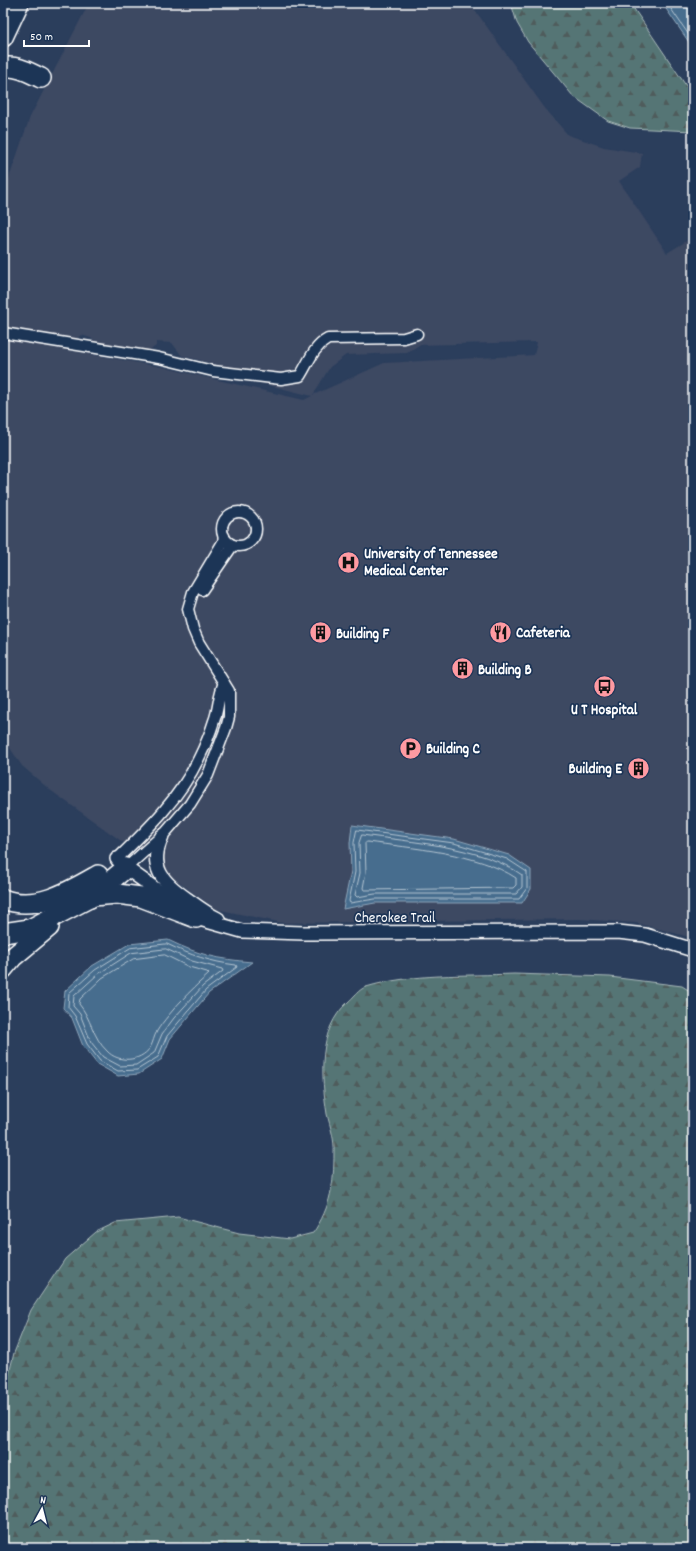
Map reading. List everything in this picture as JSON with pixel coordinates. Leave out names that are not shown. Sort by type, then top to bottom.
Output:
[{"type":"highway","points":[[3,37],[19,3]]},
{"type":"highway","points":[[3,68],[7,67],[25,70],[41,78]]},
{"type":"highway","points":[[3,899],[33,903],[58,896],[121,863]]},
{"type":"highway","points":[[3,969],[13,957],[36,936],[93,896],[121,863]]},
{"type":"highway","points":[[3,923],[25,920],[59,905],[82,891],[98,875]]},
{"type":"highway","points":[[3,933],[30,929],[93,896],[117,894],[142,897],[196,918]]},
{"type":"street","points":[[3,333],[159,358],[213,371],[281,379],[300,376],[320,343],[328,339],[404,338],[417,334]]},
{"type":"street","points":[[121,863],[162,836],[190,804],[208,775],[229,717],[230,691],[224,684],[199,643],[188,609],[190,600],[223,542],[223,521],[231,513],[242,512],[252,517],[256,528],[254,538],[244,545],[233,545],[224,536]]},
{"type":"street","points":[[192,620],[195,603],[199,595],[233,545]]},
{"type":"street","points":[[121,863],[178,793],[199,759],[215,721],[220,691],[224,684]]},
{"type":"street","points":[[162,836],[157,849],[156,859],[159,871],[165,881],[206,914],[242,931]]},
{"type":"street","name":"Cherokee Trail","points":[[121,863],[196,918],[242,931],[304,933],[618,932],[645,935],[693,950]]},
{"type":"shaded area","name":"University of Tennessee Medical Center","points":[[89,3],[470,3],[544,107],[568,135],[604,147],[642,153],[640,167],[619,181],[667,253],[693,237],[693,938],[636,923],[579,919],[283,923],[216,909],[50,790],[22,766],[4,739],[3,343],[10,340],[162,367],[304,400],[312,396],[228,375],[226,367],[182,356],[172,343],[156,342],[156,346],[150,350],[139,351],[96,344],[91,338],[81,335],[75,340],[59,338],[10,329],[3,325],[3,209],[8,181],[30,117]],"holes":[[[537,342],[534,355],[384,363],[313,395],[330,367],[346,355],[407,353],[419,345]]]},
{"type":"green space","points":[[511,3],[630,3],[693,96],[693,131],[630,128],[608,121],[573,96],[528,42],[517,23]]},
{"type":"green space","points":[[514,974],[610,977],[682,986],[693,993],[693,1548],[3,1548],[3,1399],[14,1353],[31,1310],[65,1259],[96,1232],[115,1223],[178,1217],[239,1233],[290,1239],[313,1233],[328,1204],[332,1185],[334,1143],[327,1114],[323,1084],[323,1069],[326,1040],[338,1013],[348,1002],[366,987],[402,979],[439,976]]},
{"type":"water","points":[[662,3],[693,3],[693,48]]},
{"type":"water","points":[[352,825],[454,839],[509,855],[531,870],[531,889],[522,903],[375,903],[343,909],[351,871],[350,843]]},
{"type":"water","points":[[168,940],[208,956],[252,962],[209,993],[170,1039],[162,1059],[139,1074],[118,1076],[97,1064],[83,1046],[72,1018],[63,1008],[65,991],[92,966],[129,944]]},
{"type":"place","name":"University of Tennessee Medical Center","points":[[348,562]]},
{"type":"place","name":"Cafeteria","points":[[501,632]]},
{"type":"place","name":"Building F","points":[[320,633]]},
{"type":"place","name":"Building B","points":[[463,669]]},
{"type":"place","name":"U T Hospital","points":[[604,686]]},
{"type":"place","name":"Building C","points":[[410,748]]},
{"type":"place","name":"Building E","points":[[638,768]]}]
